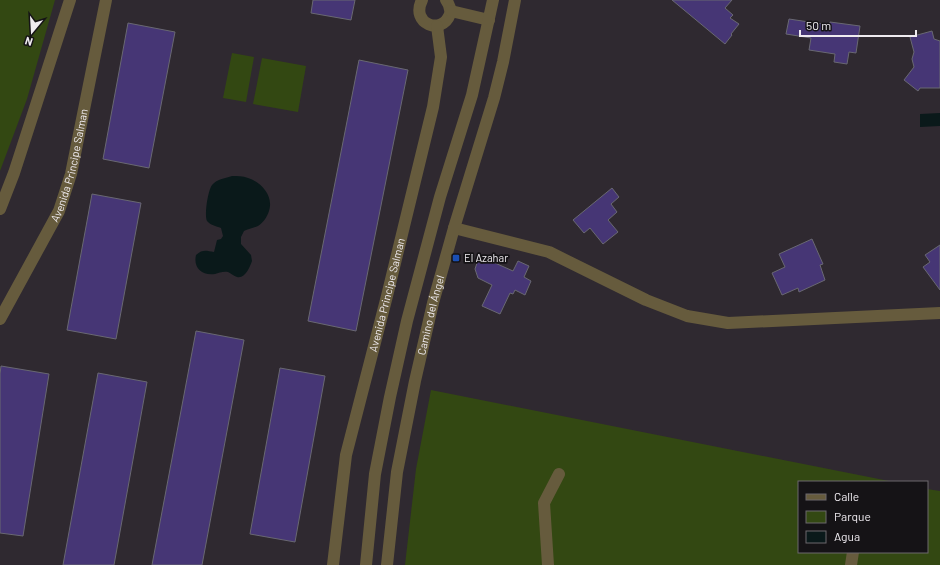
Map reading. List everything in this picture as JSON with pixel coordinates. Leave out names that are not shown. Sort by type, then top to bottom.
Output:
[{"type":"street","points":[[0,209],[14,173],[70,0]]},
{"type":"street","name":"Avenida Principe Salman","points":[[0,319],[59,211],[72,174],[106,0]]},
{"type":"street","points":[[422,0],[419,6],[419,14],[423,21],[430,25],[438,26],[446,21],[448,6],[489,20]]},
{"type":"street","name":"Camino del Ángel","points":[[366,565],[375,474],[405,328],[440,198],[472,95],[493,0]]},
{"type":"street","name":"Camino del Ángel","points":[[387,565],[397,472],[432,310],[454,228],[494,98],[503,62],[515,0]]},
{"type":"street","name":"Avenida Principe Salman","points":[[333,565],[346,455],[389,289],[433,107],[441,57],[438,26]]},
{"type":"street","points":[[454,228],[549,252],[646,300],[688,316],[728,323],[940,313]]},
{"type":"street","points":[[548,565],[544,503],[559,474]]},
{"type":"street","points":[[851,565],[853,553]]},
{"type":"green space","points":[[0,0],[55,0],[27,99],[0,171]]},
{"type":"green space","points":[[232,53],[254,57],[246,102],[223,98]]},
{"type":"green space","points":[[262,58],[306,66],[298,112],[253,104]]},
{"type":"green space","points":[[431,390],[889,481],[798,481],[798,553],[928,553],[928,489],[940,491],[940,565],[405,565],[416,469]]},
{"type":"water","points":[[940,113],[940,126],[920,127],[920,114]]},
{"type":"water","points":[[232,176],[246,177],[262,186],[270,200],[269,211],[264,221],[258,226],[244,231],[241,237],[241,244],[251,255],[252,261],[245,274],[237,277],[228,272],[206,274],[197,267],[195,260],[196,255],[205,251],[214,252],[217,240],[221,239],[223,236],[221,228],[208,222],[206,218],[209,192],[214,183]]},
{"type":"building","points":[[313,0],[355,0],[351,20],[311,13]]},
{"type":"building","points":[[672,0],[732,0],[725,8],[733,15],[730,18],[739,24],[725,44]]},
{"type":"building","points":[[789,19],[829,25],[830,22],[860,26],[856,53],[849,52],[847,64],[834,62],[835,54],[809,50],[811,38],[786,34]]},
{"type":"building","points":[[128,23],[175,32],[149,168],[103,159]]},
{"type":"building","points":[[932,31],[934,39],[940,41],[940,88],[920,88],[918,91],[904,80],[914,67],[912,59],[914,52],[910,37]]},
{"type":"building","points":[[359,60],[408,70],[356,331],[308,321]]},
{"type":"building","points":[[612,188],[619,197],[611,204],[617,212],[608,220],[618,232],[603,244],[590,228],[584,233],[573,220]]},
{"type":"building","points":[[92,194],[141,203],[116,339],[67,330]]},
{"type":"building","points":[[812,239],[823,264],[820,265],[825,280],[799,292],[798,288],[782,295],[772,273],[785,267],[779,254]]},
{"type":"building","points":[[940,245],[940,290],[923,267],[930,262],[925,255]]},
{"type":"building","points":[[486,259],[513,271],[518,261],[529,266],[524,277],[531,281],[525,295],[515,290],[513,294],[510,293],[500,314],[482,306],[492,285],[478,278],[475,269],[478,260],[482,262]]},
{"type":"building","points":[[196,331],[244,340],[202,565],[152,565]]},
{"type":"building","points":[[1,366],[49,374],[23,536],[0,533]]},
{"type":"building","points":[[280,368],[325,376],[295,542],[250,534]]},
{"type":"building","points":[[98,373],[147,382],[114,565],[63,565]]},
{"type":"place","name":"El Azahar","points":[[456,258]]}]
